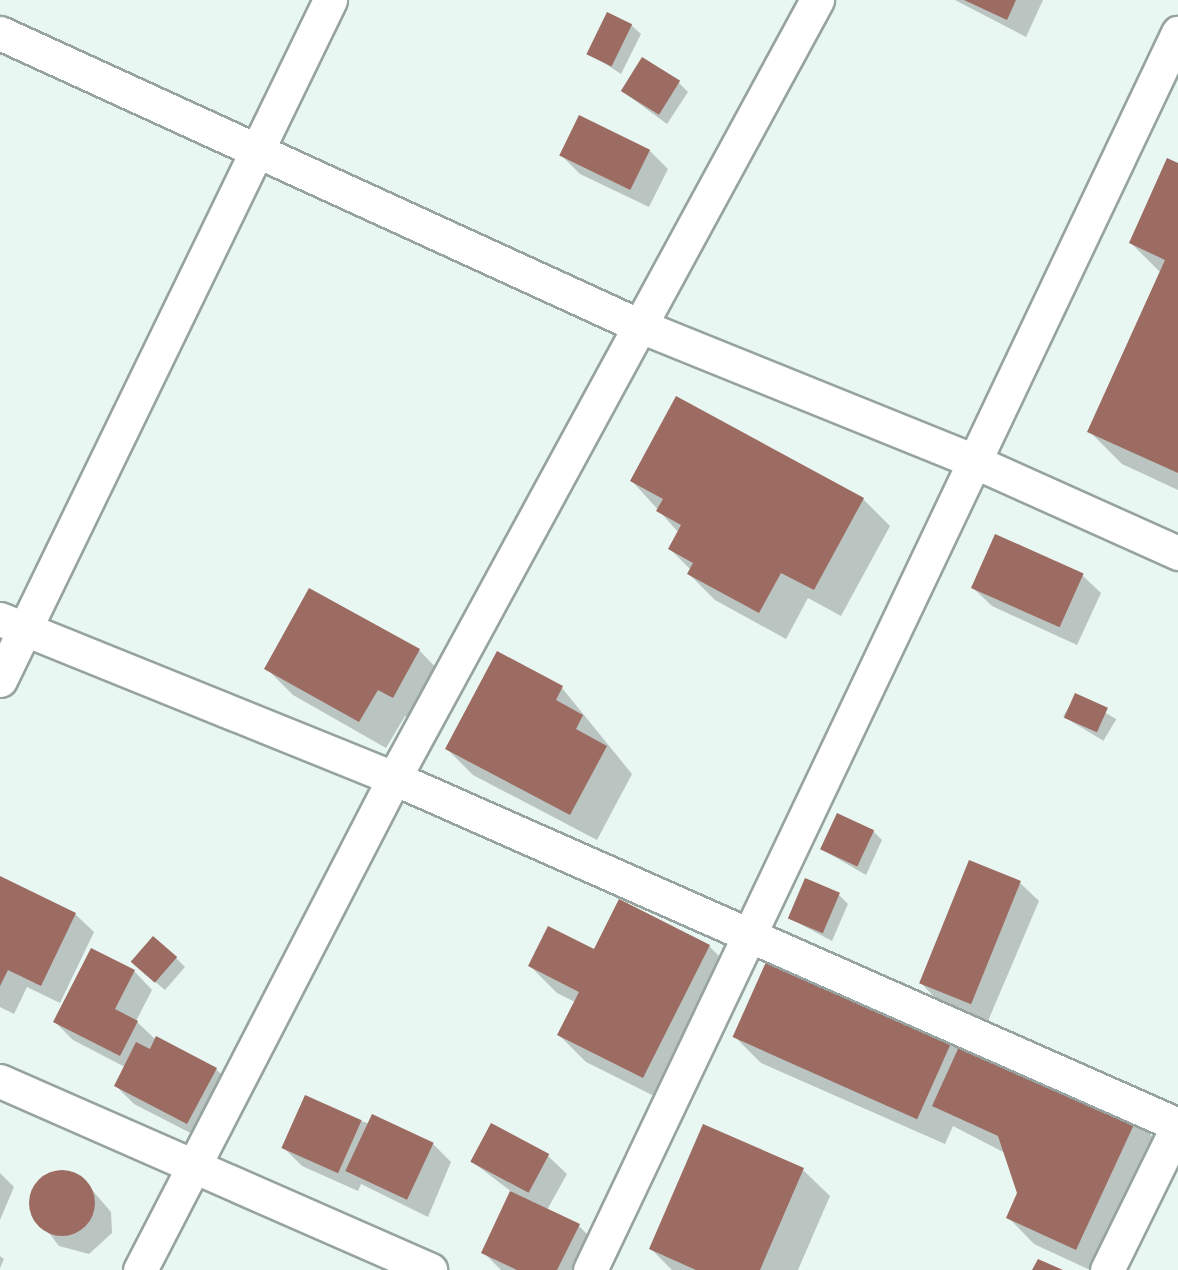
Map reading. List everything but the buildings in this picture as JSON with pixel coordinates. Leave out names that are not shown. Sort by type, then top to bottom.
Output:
[{"type":"street","points":[[0,680],[13,624],[259,151],[330,0]]},
{"type":"street","points":[[140,1270],[394,778],[817,0]]},
{"type":"street","points":[[0,33],[640,326],[971,460],[1178,553]]},
{"type":"street","points":[[590,1270],[971,460],[1178,33]]},
{"type":"street","points":[[13,624],[394,778],[748,937],[1178,1125],[1107,1270]]},
{"type":"street","points":[[0,1081],[196,1165],[430,1270]]}]
